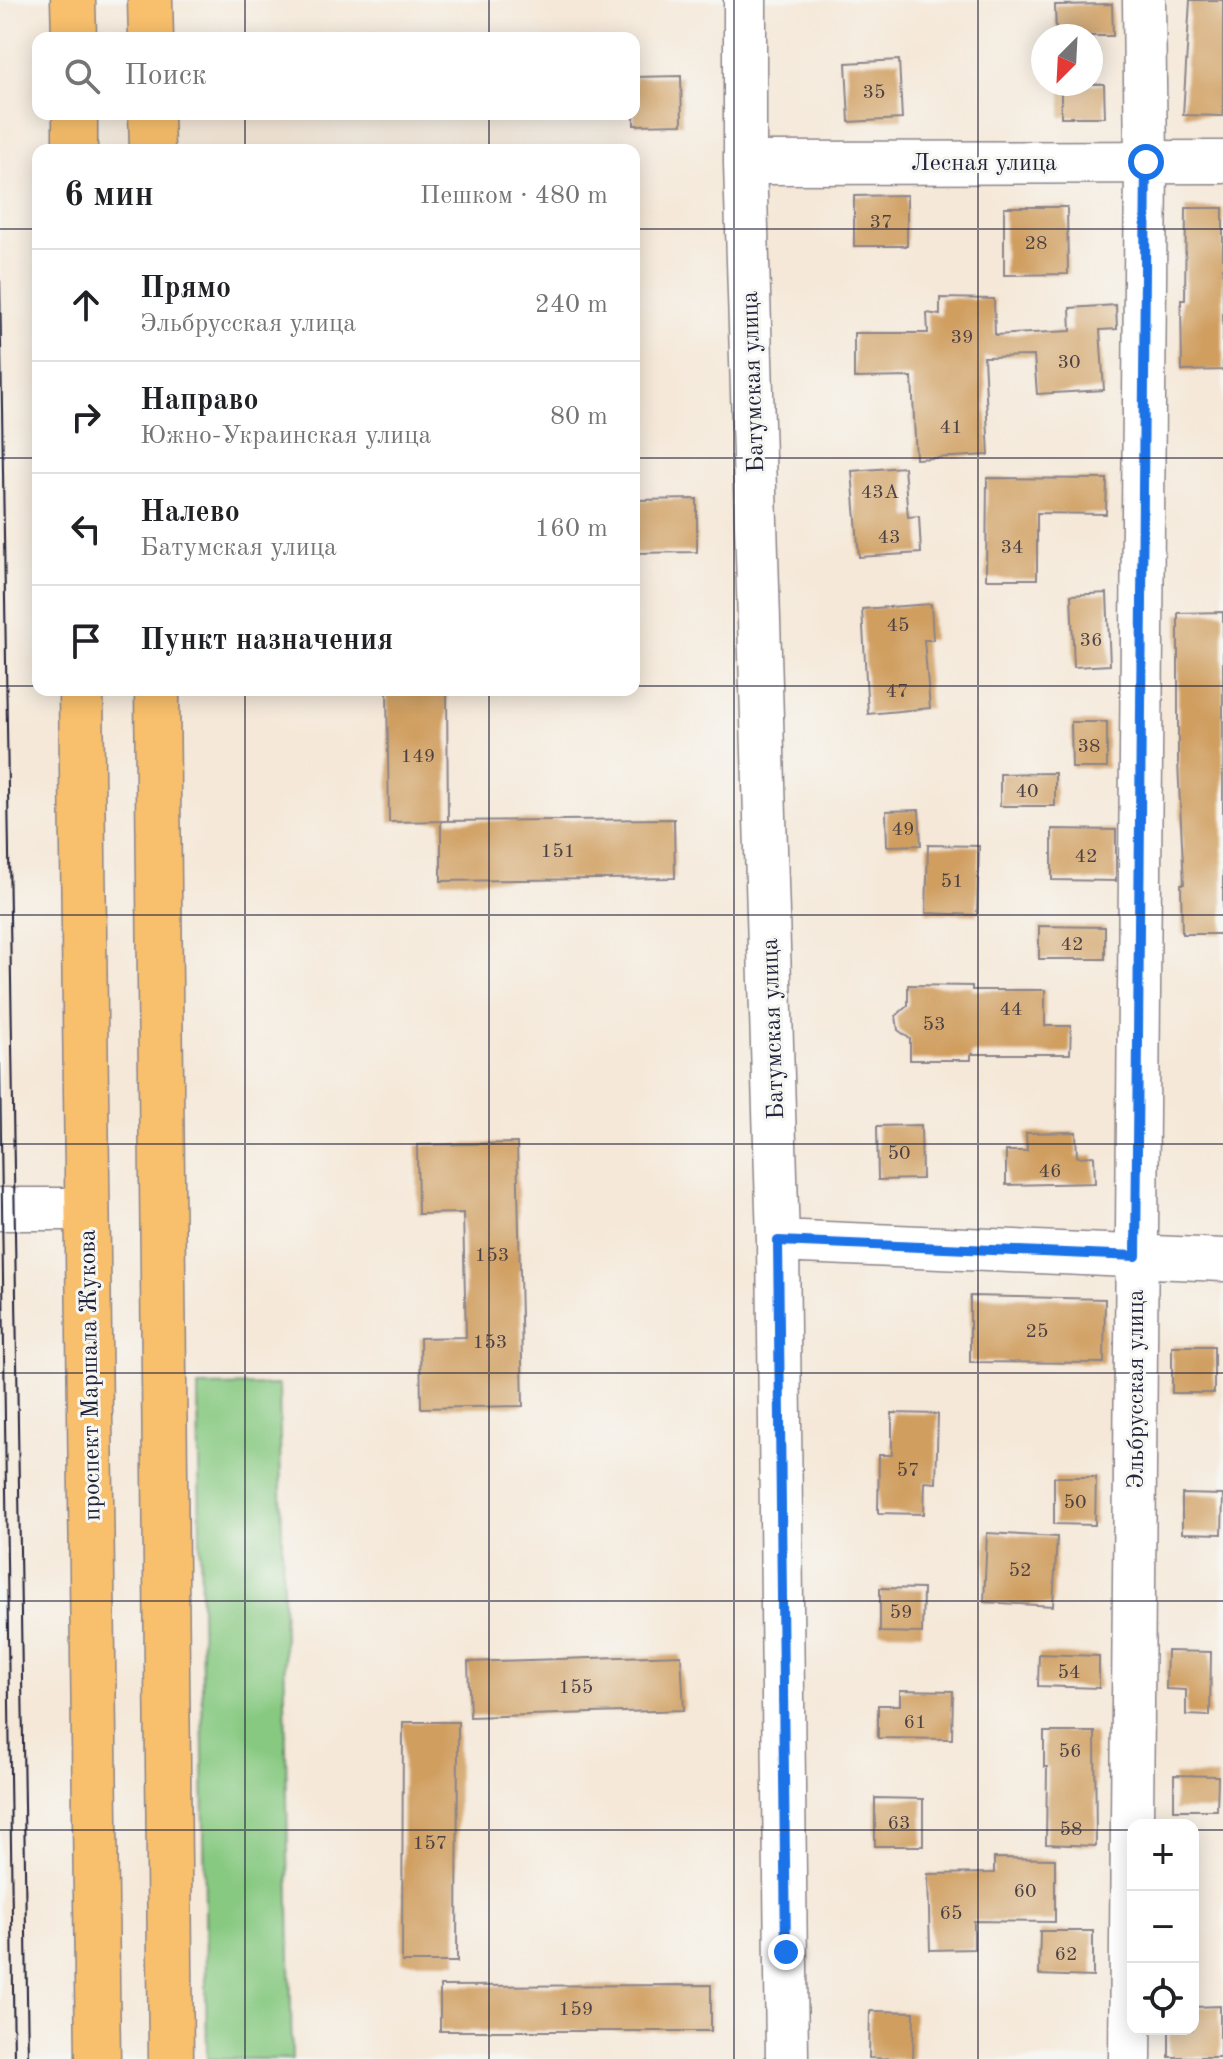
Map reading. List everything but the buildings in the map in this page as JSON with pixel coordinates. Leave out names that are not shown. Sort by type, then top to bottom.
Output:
[{"type":"highway","points":[[73,0],[74,32]]},
{"type":"highway","points":[[150,0],[151,32]]},
{"type":"highway","points":[[75,120],[75,144]]},
{"type":"highway","points":[[151,120],[152,144]]},
{"type":"highway","name":"проспект Маршала Жукова","points":[[81,696],[98,2059]]},
{"type":"highway","points":[[157,696],[171,2059]]},
{"type":"street","name":"Батумская улица","points":[[745,0],[745,163],[778,1241],[787,2059]]},
{"type":"street","name":"Эльбрусская улица","points":[[1130,2059],[1146,162],[1144,0]]},
{"type":"street","name":"Лесная улица","points":[[745,163],[1223,162]]},
{"type":"street","points":[[0,1209],[87,1209]]},
{"type":"street","points":[[778,1241],[1223,1260]]},
{"type":"green space","points":[[279,1385],[292,2059],[207,2059],[198,1386]]},
{"type":"tram line","points":[[0,281],[28,2059]]},
{"type":"tram line","points":[[0,1064],[14,2059]]},
{"type":"route","points":[[786,1952],[778,1241],[1136,1256],[1146,162]]}]
